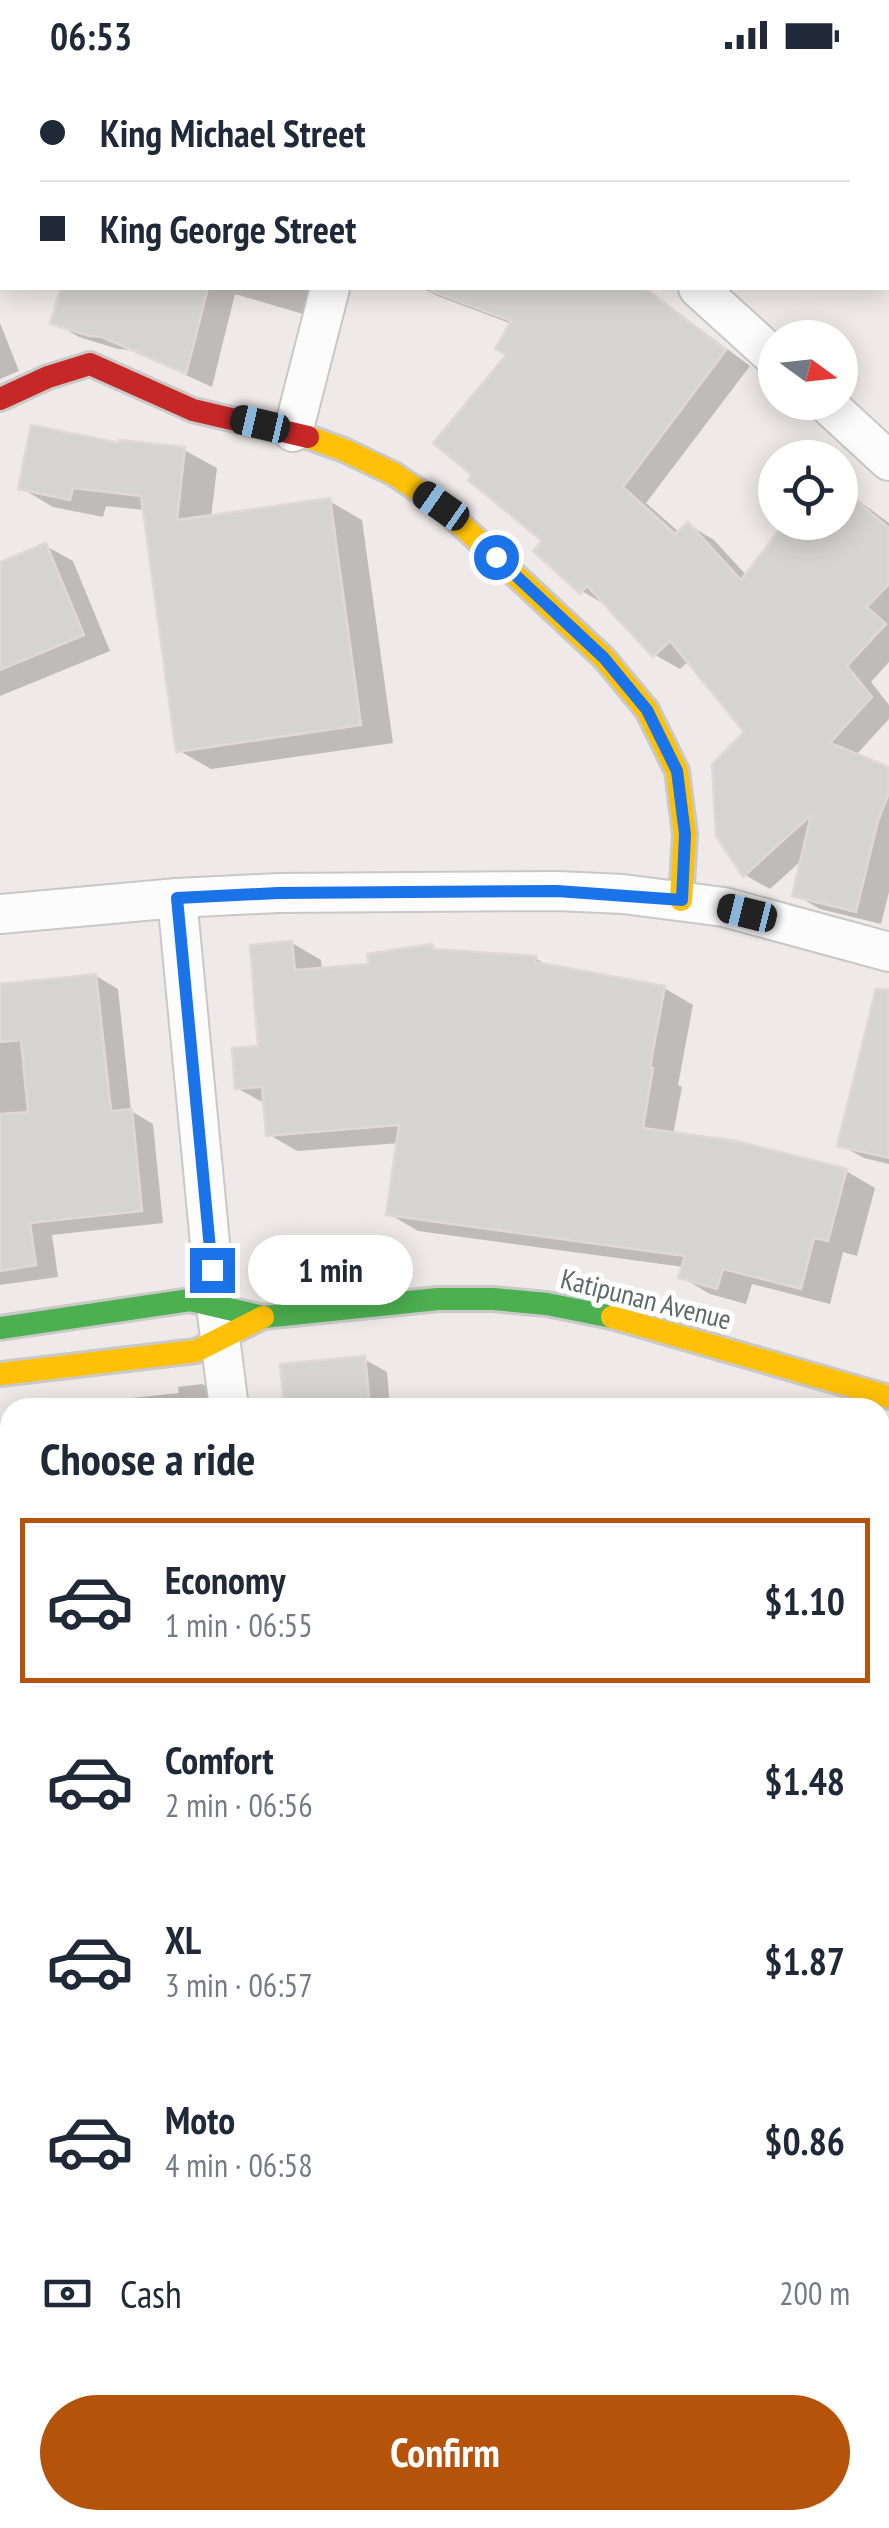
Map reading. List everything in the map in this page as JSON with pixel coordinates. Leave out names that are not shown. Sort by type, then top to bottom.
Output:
[{"type":"main road","points":[[0,399],[48,376],[90,364],[193,410],[293,432],[344,450],[394,474],[441,506],[604,658],[647,710],[677,771],[685,834],[682,900]]},
{"type":"main road","name":"Katipunan Avenue","points":[[0,1374],[196,1350],[219,1323],[384,1303],[493,1298],[596,1312],[889,1397]]},
{"type":"main road","name":"Katipunan Avenue","points":[[0,1328],[190,1300],[219,1323],[263,1317]]},
{"type":"street","points":[[293,432],[329,290]]},
{"type":"street","points":[[700,290],[758,343]]},
{"type":"street","points":[[844,420],[889,461]]},
{"type":"street","points":[[0,914],[278,893],[557,891],[724,907],[889,952]]},
{"type":"street","points":[[177,898],[228,1398]]},
{"type":"building","points":[[60,290],[207,290],[186,374],[102,337],[50,324]]},
{"type":"building","points":[[431,290],[648,290],[726,350],[623,487],[675,534],[688,522],[741,580],[771,540],[858,540],[858,502],[889,528],[889,584],[867,607],[886,624],[847,666],[872,697],[830,743],[889,767],[889,793],[878,821],[856,912],[792,896],[811,815],[743,877],[716,836],[712,764],[744,732],[670,641],[653,657],[587,586],[580,594],[533,551],[542,541],[468,480],[472,475],[433,443],[506,355],[495,349],[511,321]]},
{"type":"building","points":[[31,425],[119,443],[185,447],[177,520],[330,498],[361,725],[176,752],[141,496],[73,488],[70,500],[18,489]]},
{"type":"building","points":[[46,543],[84,635],[0,670],[0,562]]},
{"type":"building","points":[[292,941],[295,970],[369,964],[367,954],[432,944],[433,949],[536,956],[535,962],[665,986],[643,1128],[736,1141],[847,1169],[828,1241],[814,1238],[801,1289],[723,1269],[717,1289],[678,1278],[685,1256],[386,1215],[399,1125],[266,1136],[262,1087],[235,1089],[232,1048],[258,1046],[250,945]]},
{"type":"building","points":[[96,974],[111,1111],[132,1109],[142,1211],[30,1223],[36,1265],[0,1271],[0,1114],[28,1112],[21,1040],[0,1042],[0,984]]},
{"type":"building","points":[[876,989],[889,990],[889,1158],[837,1146]]},
{"type":"building","points":[[365,1356],[369,1398],[283,1398],[280,1364]]},
{"type":"traffic: fast","points":[[0,1328],[190,1300],[263,1317],[438,1299],[547,1304],[612,1317]]},
{"type":"traffic: slow","points":[[308,437],[394,474],[441,506],[604,658],[647,710],[677,771],[685,834],[681,900]]},
{"type":"traffic: slow","points":[[0,1374],[196,1351],[263,1317]]},
{"type":"traffic: slow","points":[[612,1317],[889,1397]]},
{"type":"traffic: jam","points":[[0,399],[48,377],[90,364],[193,410],[308,437]]},
{"type":"route","points":[[212,1270],[177,898],[278,893],[557,891],[682,900],[685,834],[677,771],[647,710],[604,658],[496,557]]}]
